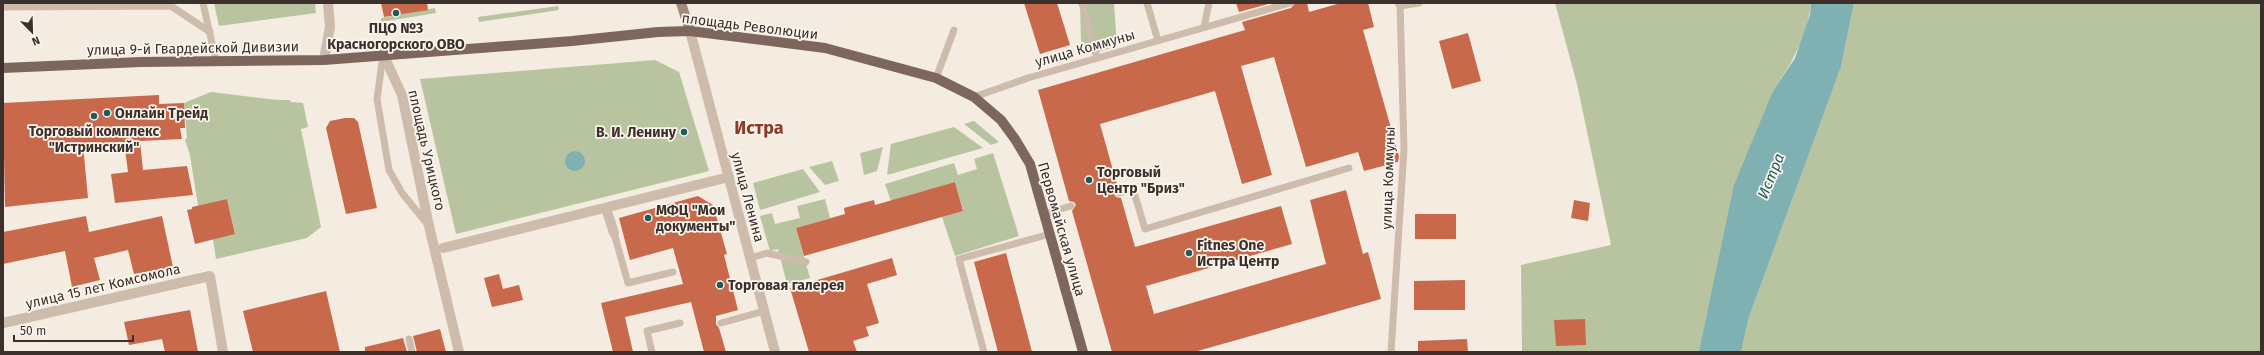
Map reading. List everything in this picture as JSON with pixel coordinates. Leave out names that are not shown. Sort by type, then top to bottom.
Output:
[{"type":"main road","name":"улица Ленина","points":[[681,3],[690,31]]},
{"type":"main road","name":"площадь Революции","points":[[383,54],[470,49],[572,41],[658,32],[690,31],[824,48],[936,78],[974,98],[1001,120]]},
{"type":"main road","name":"улица 9-й Гвардейской Дивизии","points":[[3,68],[141,62],[324,60],[383,54]]},
{"type":"main road","name":"Первомайская улица","points":[[1001,120],[1015,139],[1030,164],[1083,352]]},
{"type":"street","points":[[324,60],[330,27],[328,3]]},
{"type":"street","name":"улица Ленина","points":[[690,31],[775,352]]},
{"type":"street","name":"площадь Урицкого","points":[[383,54],[402,96],[429,226],[439,250],[459,352]]},
{"type":"street","points":[[439,250],[729,177]]},
{"type":"street","points":[[606,208],[614,233]]},
{"type":"street","name":"улица 15 лет Комсомола","points":[[3,323],[210,276],[223,352]]},
{"type":"lane","points":[[203,3],[216,61]]},
{"type":"lane","points":[[1082,3],[1097,58]]},
{"type":"lane","points":[[1147,3],[1158,41]]},
{"type":"lane","points":[[1204,27],[1210,3]]},
{"type":"lane","name":"улица Коммуны","points":[[974,98],[1028,78],[1290,3]]},
{"type":"lane","points":[[1399,4],[1419,3]]},
{"type":"lane","name":"улица Коммуны","points":[[1391,352],[1404,149],[1399,4]]},
{"type":"lane","points":[[3,7],[171,6],[210,32]]},
{"type":"lane","points":[[936,78],[954,30]]},
{"type":"lane","name":"площадь Урицкого","points":[[383,54],[377,99],[389,170],[402,193],[429,226]]},
{"type":"lane","points":[[1119,193],[1133,189],[1145,228],[1348,168]]},
{"type":"lane","points":[[1044,214],[1071,206]]},
{"type":"lane","points":[[614,233],[628,283],[673,272]]},
{"type":"lane","points":[[984,352],[958,259],[1050,234]]},
{"type":"lane","points":[[750,258],[767,253],[806,262]]},
{"type":"lane","points":[[721,323],[764,311]]},
{"type":"lane","points":[[652,352],[647,331],[680,323]]},
{"type":"lane","points":[[409,339],[412,352]]},
{"type":"green space","points":[[214,3],[315,3],[316,13],[219,26]]},
{"type":"green space","points":[[1080,3],[1114,3],[1117,46],[1092,54],[1081,41]]},
{"type":"green space","points":[[1555,3],[1811,3],[1806,27],[1798,49],[1773,91],[1700,352],[1522,352],[1521,265],[1611,245],[1577,84]]},
{"type":"green space","points":[[1854,3],[2261,3],[2261,352],[1741,352],[1749,317],[1841,67]]},
{"type":"green space","points":[[558,6],[559,10],[479,22],[478,17]]},
{"type":"green space","points":[[435,8],[436,13],[381,22],[381,18]]},
{"type":"green space","points":[[655,60],[679,72],[709,171],[456,234],[420,79]]},
{"type":"green space","points":[[211,92],[277,100],[290,100],[291,102],[303,103],[308,127],[301,129],[321,227],[307,238],[216,259],[213,239],[235,233],[227,199],[198,206],[190,155],[185,140],[187,138],[184,103]]},
{"type":"green space","points":[[974,121],[999,142],[991,145],[964,124]]},
{"type":"green space","points":[[954,127],[983,148],[887,175],[891,144]]},
{"type":"green space","points":[[883,147],[877,171],[864,175],[860,153]]},
{"type":"green space","points":[[993,153],[1019,236],[955,256],[942,217],[963,210],[955,182],[891,201],[885,184],[954,163],[958,175],[977,169],[974,159]]},
{"type":"green space","points":[[832,161],[839,181],[825,185],[809,167]]},
{"type":"green space","points":[[803,169],[820,192],[760,210],[753,183]]},
{"type":"green space","points":[[825,199],[830,218],[796,228],[810,278],[787,284],[778,249],[770,251],[760,216],[772,213],[775,224],[800,218],[797,206]]},
{"type":"water","points":[[1811,3],[1854,3],[1841,67],[1749,317],[1741,352],[1699,352],[1734,185],[1773,91],[1795,58],[1810,15]]},
{"type":"water","points":[[571,151],[579,151],[585,157],[585,165],[579,171],[571,171],[565,165],[565,157]]},
{"type":"building","name":"ПЦО №3 Красногорского ОВО","points":[[381,3],[427,3],[428,10],[384,17]]},
{"type":"building","points":[[1024,3],[1057,3],[1070,45],[1040,54]]},
{"type":"building","points":[[1236,3],[1272,3],[1239,12]]},
{"type":"building","name":"Торговый Центр \"Бриз\"","points":[[1295,3],[1307,3],[1309,12],[1341,3],[1368,3],[1374,27],[1363,30],[1399,156],[1398,162],[1364,171],[1358,152],[1306,167],[1274,57],[1241,66],[1272,175],[1242,184],[1215,91],[1100,124],[1118,188],[1114,194],[1116,197],[1121,198],[1135,247],[1281,206],[1292,244],[1146,286],[1154,314],[1326,264],[1310,200],[1346,190],[1363,254],[1368,252],[1381,299],[1194,352],[1112,352],[1072,211],[1076,205],[1074,202],[1069,201],[1038,90],[1245,30],[1242,22],[1291,8]]},
{"type":"building","points":[[1468,33],[1481,81],[1452,89],[1439,41]]},
{"type":"building","points":[[159,95],[159,104],[184,103],[185,128],[180,128],[182,139],[140,141],[143,170],[187,166],[193,195],[115,203],[111,174],[128,172],[124,142],[83,145],[88,198],[5,207],[3,103]]},
{"type":"building","points":[[354,118],[358,122],[377,208],[346,214],[326,128],[330,121]]},
{"type":"building","points":[[955,182],[963,211],[804,256],[796,228],[845,214],[844,208],[874,200],[875,205]]},
{"type":"building","points":[[698,196],[713,205],[727,254],[724,255],[738,310],[716,316],[716,324],[719,328],[726,352],[704,352],[691,302],[625,317],[633,352],[613,352],[601,303],[683,284],[673,248],[630,260],[619,218]]},
{"type":"building","points":[[227,199],[235,234],[195,244],[187,210],[192,209],[192,207]]},
{"type":"building","points":[[1574,200],[1590,203],[1588,221],[1571,218]]},
{"type":"building","points":[[1415,214],[1456,214],[1456,239],[1415,239]]},
{"type":"building","points":[[86,216],[89,232],[162,216],[173,267],[134,274],[128,250],[94,258],[100,280],[72,287],[65,251],[3,264],[3,232]]},
{"type":"building","points":[[1006,253],[1032,352],[998,352],[974,262]]},
{"type":"building","points":[[892,258],[897,275],[867,284],[879,323],[866,327],[869,336],[853,341],[857,352],[809,352],[790,288]]},
{"type":"building","points":[[499,274],[503,289],[519,285],[523,300],[492,307],[484,278]]},
{"type":"building","points":[[1465,280],[1465,310],[1414,310],[1414,281]]},
{"type":"building","points":[[326,291],[340,352],[253,352],[243,311]]},
{"type":"building","points":[[190,310],[198,352],[165,352],[162,339],[129,345],[124,322]]},
{"type":"building","points":[[1585,319],[1586,345],[1556,346],[1554,320]]},
{"type":"building","points":[[440,329],[446,352],[417,352],[413,336]]},
{"type":"building","points":[[403,338],[407,352],[365,352],[365,347]]},
{"type":"building","points":[[1467,339],[1468,352],[1418,352],[1418,341]]},
{"type":"place","name":"ПЦО №3 Красногорского ОВО","points":[[396,13]]},
{"type":"place","name":"Онлайн Трейд","points":[[107,113]]},
{"type":"place","name":"Торговый комплекс \"Истринский\"","points":[[94,116]]},
{"type":"place","name":"В. И. Ленину","points":[[684,132]]},
{"type":"place","name":"Торговый Центр \"Бриз\"","points":[[1089,180]]},
{"type":"place","name":"МФЦ \"Мои документы\"","points":[[648,218]]},
{"type":"place","name":"Fitnes One Истра Центр","points":[[1189,253]]},
{"type":"place","name":"Торговая галерея","points":[[720,285]]},
{"type":"district","name":"Истра","points":[[759,128]]}]
